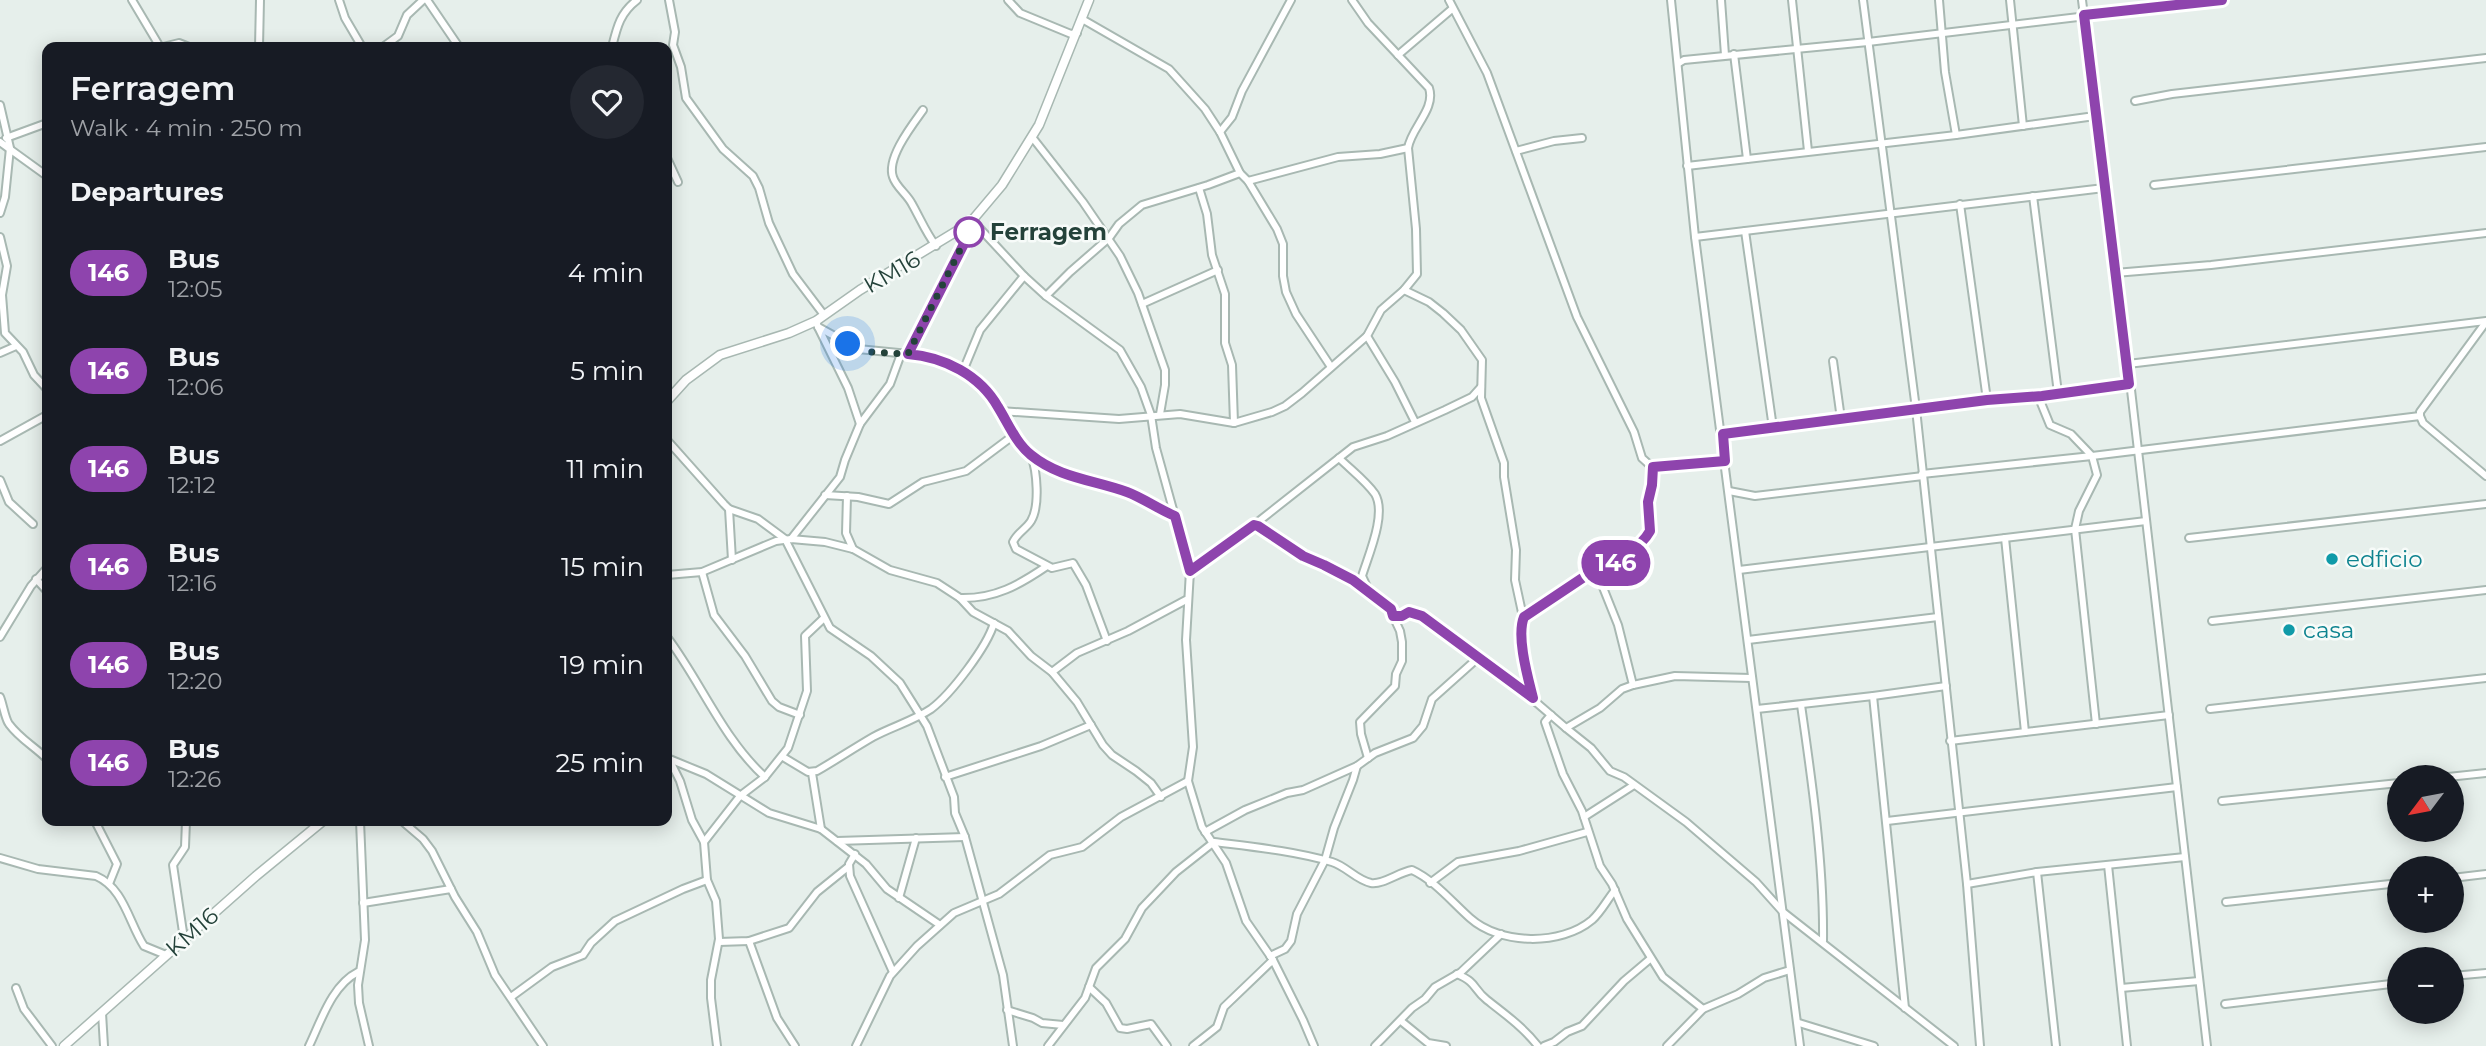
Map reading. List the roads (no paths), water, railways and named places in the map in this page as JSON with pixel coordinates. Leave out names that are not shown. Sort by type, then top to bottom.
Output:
[{"type":"street","points":[[132,0],[158,42]]},
{"type":"street","points":[[259,42],[260,0]]},
{"type":"street","points":[[339,0],[345,18],[359,42]]},
{"type":"street","points":[[390,42],[398,36],[407,15],[425,0],[455,42]]},
{"type":"street","points":[[613,42],[624,12],[637,0]]},
{"type":"street","points":[[670,0],[674,25],[673,45],[681,67],[686,98],[723,149],[753,176],[760,188],[769,223],[819,321],[848,387],[860,424]]},
{"type":"street","points":[[1008,0],[1020,13],[1071,34],[1077,33]]},
{"type":"street","name":"KM16","points":[[672,396],[687,380],[720,355],[819,321],[860,290],[936,246],[971,222],[1002,185],[1032,137],[1050,103],[1089,0]]},
{"type":"street","points":[[1220,131],[1232,117],[1236,102],[1292,0]]},
{"type":"street","points":[[1000,411],[1119,419],[1180,414],[1234,423],[1285,406],[1367,336],[1381,310],[1404,290],[1417,274],[1408,148],[1410,136],[1422,118],[1431,94],[1429,88],[1368,23],[1352,0]]},
{"type":"street","points":[[1449,0],[1487,73],[1577,317],[1618,398],[1642,458],[1653,467],[1725,461]]},
{"type":"street","points":[[1671,0],[1695,237],[1723,434],[1751,678],[1800,1046]]},
{"type":"street","points":[[1721,0],[1725,55]]},
{"type":"street","points":[[1792,0],[1808,151]]},
{"type":"street","points":[[1863,0],[1932,547],[1950,741],[1967,884],[1980,1046]]},
{"type":"street","points":[[1939,0],[1956,135]]},
{"type":"street","points":[[2010,0],[2023,126]]},
{"type":"street","points":[[2082,0],[2128,364],[2207,1046]]},
{"type":"street","points":[[1679,63],[1725,55],[1868,42],[2222,0]]},
{"type":"street","points":[[1398,55],[1452,9]]},
{"type":"street","points":[[1082,19],[1170,69],[1193,94],[1220,131],[1240,173],[1248,181],[1277,229],[1283,244],[1283,276],[1291,304],[1331,368]]},
{"type":"street","points":[[1734,54],[1747,159]]},
{"type":"street","points":[[2135,101],[2172,94],[2486,58]]},
{"type":"street","points":[[0,105],[3,140],[42,172]]},
{"type":"street","points":[[923,110],[904,136],[892,171],[894,180],[907,196],[926,233],[936,246]]},
{"type":"street","points":[[1688,166],[2095,116]]},
{"type":"street","points":[[3,140],[42,125]]},
{"type":"street","points":[[1032,137],[1109,237],[1132,279],[1165,370],[1166,385],[1160,414]]},
{"type":"street","points":[[1517,151],[1553,141],[1582,138]]},
{"type":"street","points":[[2154,185],[2486,147]]},
{"type":"street","points":[[0,213],[5,198],[10,148]]},
{"type":"street","points":[[1248,181],[1338,157],[1408,148]]},
{"type":"street","points":[[672,169],[678,182]]},
{"type":"street","points":[[1046,296],[1142,205],[1240,173]]},
{"type":"street","points":[[1199,188],[1207,214],[1212,255],[1226,306],[1225,342],[1232,365],[1234,423]]},
{"type":"street","points":[[1695,237],[2104,188]]},
{"type":"street","points":[[2033,196],[2058,393]]},
{"type":"street","points":[[1960,204],[1987,400]]},
{"type":"street","points":[[971,222],[1046,296],[1119,350],[1141,387],[1151,415],[1156,448],[1190,571],[1185,640],[1193,747],[1188,781],[1198,818],[1226,863],[1246,921],[1272,958],[1314,1046]]},
{"type":"street","points":[[788,539],[840,477],[860,424],[890,383],[969,234],[971,222]]},
{"type":"street","points":[[1746,231],[1773,428]]},
{"type":"street","points":[[2115,272],[2211,265],[2486,233]]},
{"type":"street","points":[[0,237],[7,266],[1,288],[5,333],[23,352],[34,375],[42,384]]},
{"type":"street","points":[[1142,304],[1218,270]]},
{"type":"street","points":[[963,371],[980,330],[1024,276]]},
{"type":"street","points":[[1404,290],[1429,302],[1461,330],[1482,360],[1482,403],[1504,463],[1516,550],[1516,580],[1524,617]]},
{"type":"street","points":[[819,321],[858,349],[937,360],[963,371],[975,378],[989,394],[1014,435],[1031,455],[1060,472],[1127,492],[1175,516]]},
{"type":"street","points":[[2128,364],[2486,321]]},
{"type":"street","points":[[2486,321],[2420,412],[2423,423],[2486,475]]},
{"type":"street","points":[[1367,336],[1415,422]]},
{"type":"street","points":[[0,354],[16,346]]},
{"type":"street","points":[[1833,361],[1841,419]]},
{"type":"street","points":[[1723,434],[2129,384]]},
{"type":"street","points":[[1190,571],[1254,525],[1353,447],[1387,436],[1472,397],[1482,385]]},
{"type":"street","points":[[2042,396],[2041,403],[2050,425],[2068,431],[2092,456],[2097,475],[2079,510],[2075,529],[2096,724]]},
{"type":"street","points":[[1729,491],[1755,496],[2420,416]]},
{"type":"street","points":[[0,441],[42,418]]},
{"type":"street","points":[[825,495],[848,496],[889,504],[923,482],[966,471],[1014,435]]},
{"type":"street","points":[[672,446],[717,499],[729,509],[758,519],[788,539],[824,618],[834,631],[871,656],[900,682],[920,715],[933,739],[954,797],[956,818],[965,837],[1003,975],[1013,1046]]},
{"type":"street","points":[[1031,455],[1037,478],[1034,515],[1013,542],[1020,553],[1047,566],[1052,568],[1073,564],[1078,569],[1107,641]]},
{"type":"street","points":[[1339,458],[1371,489],[1377,500],[1375,534],[1362,576],[1372,596]]},
{"type":"street","points":[[1533,698],[1525,660],[1521,623],[1524,617],[1597,570],[1616,564],[1630,555],[1649,534],[1648,502],[1653,467]]},
{"type":"street","points":[[0,480],[9,502],[33,524]]},
{"type":"street","points":[[848,496],[846,533],[853,549]]},
{"type":"street","points":[[2189,538],[2486,504]]},
{"type":"street","points":[[729,509],[732,560]]},
{"type":"street","points":[[1740,570],[2146,522]]},
{"type":"street","points":[[1254,525],[1303,556],[1353,580],[1391,609],[1401,633],[1402,661],[1396,674],[1395,686],[1360,722],[1368,758]]},
{"type":"street","points":[[2005,538],[2025,732]]},
{"type":"street","points":[[672,575],[702,572],[788,539],[825,542],[853,549],[891,570],[937,583],[960,598],[973,612],[1008,631],[1031,656],[1052,672],[1077,702],[1112,755],[1151,783],[1161,797]]},
{"type":"street","points":[[960,598],[976,599],[997,595],[1022,583],[1047,566]]},
{"type":"street","points":[[1597,570],[1618,625],[1633,685]]},
{"type":"street","points":[[702,572],[714,615],[772,701],[779,708],[800,715]]},
{"type":"street","points":[[0,637],[42,573]]},
{"type":"street","points":[[36,579],[42,586]]},
{"type":"street","points":[[2212,621],[2486,590]]},
{"type":"street","points":[[1052,672],[1077,653],[1107,641],[1186,600]]},
{"type":"street","points":[[1393,616],[1402,616],[1409,612],[1422,616],[1533,698],[1591,748],[1610,771],[1634,785],[1706,838],[1756,881],[1783,912],[1954,1046]]},
{"type":"street","points":[[1748,640],[1938,617]]},
{"type":"street","points":[[704,842],[740,796],[765,777],[783,757],[800,715],[808,684],[805,635],[824,618]]},
{"type":"street","points":[[811,773],[941,701],[957,684],[990,638],[994,623]]},
{"type":"street","points":[[672,644],[749,762],[765,777]]},
{"type":"street","points":[[1205,831],[1256,804],[1303,790],[1413,738],[1423,726],[1432,699],[1479,657]]},
{"type":"street","points":[[1566,728],[1600,708],[1622,689],[1633,685],[1675,676],[1751,678]]},
{"type":"street","points":[[2210,709],[2486,678]]},
{"type":"street","points":[[1757,709],[1945,685]]},
{"type":"street","points":[[0,696],[10,725],[22,741],[42,754]]},
{"type":"street","points":[[1873,696],[1905,1008]]},
{"type":"street","points":[[1801,705],[1819,859],[1823,941]]},
{"type":"street","points":[[1551,715],[1545,725],[1554,743],[1563,774],[1584,817],[1600,866],[1615,890],[1627,919],[1663,976],[1703,1009]]},
{"type":"street","points":[[1950,741],[2169,715]]},
{"type":"street","points":[[945,776],[1041,746],[1091,725]]},
{"type":"street","points":[[783,757],[811,773]]},
{"type":"street","points":[[672,761],[706,774],[780,817],[806,822],[821,829],[855,854],[880,882],[899,898],[940,925]]},
{"type":"street","points":[[672,766],[680,781],[689,815],[704,842],[707,880],[716,901],[719,942],[711,998],[718,1046]]},
{"type":"street","points":[[1193,1046],[1217,1027],[1224,1007],[1292,941],[1297,914],[1325,860],[1357,766]]},
{"type":"street","points":[[811,773],[821,829]]},
{"type":"street","points":[[2464,775],[2486,773]]},
{"type":"street","points":[[856,1046],[864,1024],[893,972],[954,913],[999,894],[1045,858],[1054,853],[1082,847],[1121,817],[1188,781]]},
{"type":"street","points":[[2222,801],[2387,784]]},
{"type":"street","points":[[1584,817],[1634,785]]},
{"type":"street","points":[[1886,821],[2177,787]]},
{"type":"street","points":[[98,826],[117,864],[110,884]]},
{"type":"street","points":[[184,939],[173,865],[185,847],[186,826]]},
{"type":"street","name":"KM16","points":[[64,1046],[294,842],[316,826]]},
{"type":"street","points":[[360,826],[365,940],[358,972],[359,1003],[369,1046]]},
{"type":"street","points":[[408,826],[432,851],[480,939],[495,975],[543,1046]]},
{"type":"street","points":[[1430,883],[1458,862],[1519,851],[1587,832]]},
{"type":"street","points":[[837,841],[965,837]]},
{"type":"street","points":[[899,898],[916,838]]},
{"type":"street","points":[[1048,1046],[1084,998],[1096,968],[1125,939],[1147,902],[1176,872],[1214,842],[1275,849],[1325,860],[1341,865],[1369,882],[1379,882],[1412,870],[1475,923],[1501,934],[1530,941],[1583,926],[1594,918],[1615,890]]},
{"type":"street","points":[[719,942],[749,941],[789,928],[817,892],[848,867],[855,854]]},
{"type":"street","points":[[1967,884],[2037,872],[2185,857]]},
{"type":"street","points":[[0,858],[38,869],[96,876],[110,884],[131,916],[144,946],[166,955]]},
{"type":"street","points":[[2108,865],[2127,1046]]},
{"type":"street","points":[[848,867],[893,972]]},
{"type":"street","points":[[2037,872],[2056,1046]]},
{"type":"street","points":[[2464,877],[2486,874]]},
{"type":"street","points":[[511,997],[552,967],[583,955],[615,921],[707,880]]},
{"type":"street","points":[[2226,902],[2387,884]]},
{"type":"street","points":[[363,903],[452,889]]},
{"type":"street","points":[[1375,1046],[1435,987],[1457,974],[1501,934]]},
{"type":"street","points":[[749,941],[778,1018],[795,1046]]},
{"type":"street","points":[[1544,1046],[1582,1026],[1624,981],[1650,959]]},
{"type":"street","points":[[1667,1046],[1703,1009],[1730,998],[1765,978],[1790,970]]},
{"type":"street","points":[[309,1046],[337,991],[346,980],[358,972]]},
{"type":"street","points":[[2464,975],[2486,973]]},
{"type":"street","points":[[1457,974],[1472,981],[1483,996],[1506,1014],[1538,1046]]},
{"type":"street","points":[[2121,988],[2199,981]]},
{"type":"street","points":[[2225,1004],[2387,984]]},
{"type":"street","points":[[1089,987],[1106,1003],[1120,1028],[1151,1024],[1167,1046]]},
{"type":"street","points":[[16,988],[24,1009],[52,1046]]},
{"type":"street","points":[[1007,1010],[1042,1023],[1063,1025]]},
{"type":"street","points":[[102,1013],[104,1046]]},
{"type":"street","points":[[1401,1021],[1428,1043],[1446,1046]]},
{"type":"street","points":[[1799,1023],[1874,1046]]},
{"type":"place","name":"Ferragem","points":[[969,232]]},
{"type":"place","name":"edficio","points":[[2332,559]]},
{"type":"place","name":"casa","points":[[2289,630]]}]
